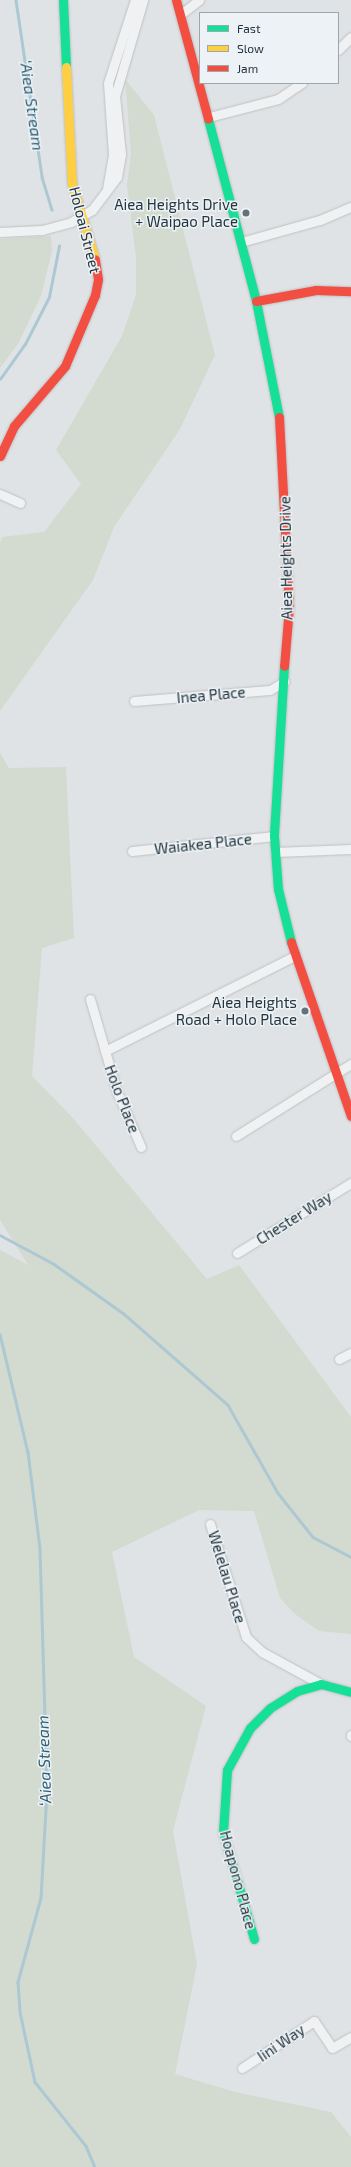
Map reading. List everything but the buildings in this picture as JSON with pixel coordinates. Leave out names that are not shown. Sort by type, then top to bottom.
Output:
[{"type":"street","name":"Holoai Street","points":[[0,456],[14,426],[65,366],[95,295],[96,263],[72,184],[63,0]]},
{"type":"street","points":[[107,192],[113,154],[108,83],[135,0]]},
{"type":"street","points":[[0,232],[42,230],[82,217],[107,192],[120,166],[115,96],[117,79],[143,0]]},
{"type":"street","name":"Aiea Heights Drive","points":[[176,0],[199,81]]},
{"type":"street","points":[[180,14],[199,0]]},
{"type":"street","points":[[339,49],[351,37]]},
{"type":"street","name":"Aiea Heights Drive","points":[[200,84],[271,359],[284,462],[288,607],[285,681],[274,836],[281,908],[295,956],[334,1072],[351,1116]]},
{"type":"street","points":[[209,117],[278,99],[300,84]]},
{"type":"street","points":[[241,242],[320,220],[351,207]]},
{"type":"street","points":[[256,301],[316,290],[351,291]]},
{"type":"street","points":[[0,494],[20,502]]},
{"type":"street","name":"Inea Place","points":[[134,701],[270,690],[285,681]]},
{"type":"street","name":"Waiakea Place","points":[[132,851],[274,836]]},
{"type":"street","points":[[275,852],[351,849]]},
{"type":"street","name":"Holo Place","points":[[105,1051],[295,956]]},
{"type":"street","name":"Holo Place","points":[[90,999],[117,1092],[141,1147]]},
{"type":"street","points":[[236,1136],[334,1072],[351,1064]]},
{"type":"street","name":"Chester Way","points":[[237,1253],[351,1183]]},
{"type":"street","points":[[339,1359],[351,1353]]},
{"type":"street","name":"Welelau Place","points":[[210,1524],[246,1637],[262,1652],[321,1684]]},
{"type":"street","points":[[321,1684],[351,1692]]},
{"type":"street","name":"Hoapono Place","points":[[254,1939],[223,1832],[223,1792],[227,1770],[250,1728],[270,1708],[297,1691],[321,1684]]},
{"type":"street","name":"Iini Way","points":[[242,2068],[314,2021],[332,2048],[351,2036]]},
{"type":"shaded area","points":[[125,79],[154,115],[215,355],[180,429],[114,527],[93,580],[0,711],[0,543],[2,537],[44,532],[81,484],[56,450],[122,336],[136,295],[136,257],[127,185],[131,153]]},
{"type":"shaded area","points":[[51,236],[52,251],[41,296],[18,344],[0,368],[0,239]]},
{"type":"shaded area","points":[[0,753],[9,768],[66,767],[74,938],[42,948],[32,1076],[73,1118],[207,1279],[239,1265],[351,1417],[351,1634],[319,1631],[295,1614],[280,1598],[254,1511],[199,1510],[112,1552],[134,1657],[206,1706],[173,1831],[197,1964],[175,2074],[235,2092],[331,2112],[351,2137],[351,2167],[0,2167],[0,1250],[28,1265],[0,1220]]},
{"type":"waterway","name":"ʻAiea Stream","points":[[16,0],[42,177],[52,209]]},
{"type":"waterway","name":"ʻAiea Stream","points":[[0,379],[25,344],[49,297],[59,246]]},
{"type":"waterway","points":[[0,1235],[54,1264],[123,1313],[228,1405],[278,1493],[313,1537],[351,1557]]},
{"type":"waterway","name":"ʻAiea Stream","points":[[0,1334],[28,1452],[40,1549],[47,1791],[41,1898],[18,1982],[20,2012],[35,2082],[86,2146],[95,2167]]},
{"type":"traffic: fast","points":[[63,0],[66,67]]},
{"type":"traffic: fast","points":[[208,119],[256,301],[279,417]]},
{"type":"traffic: fast","points":[[284,666],[274,836],[278,889],[291,942]]},
{"type":"traffic: fast","points":[[254,1939],[223,1832],[227,1770],[250,1728],[270,1708],[297,1691],[321,1684],[351,1692]]},
{"type":"traffic: slow","points":[[66,67],[72,184],[95,259]]},
{"type":"traffic: jam","points":[[176,0],[208,119]]},
{"type":"traffic: jam","points":[[0,456],[14,426],[65,366],[95,295],[98,279],[95,259]]},
{"type":"traffic: jam","points":[[256,301],[316,290],[351,291]]},
{"type":"traffic: jam","points":[[279,417],[289,607],[284,666]]},
{"type":"traffic: jam","points":[[291,942],[351,1116]]},
{"type":"place","name":"Aiea Heights Drive + Waipao Place","points":[[246,213]]},
{"type":"place","name":"Aiea Heights Road + Holo Place","points":[[305,1011]]}]
